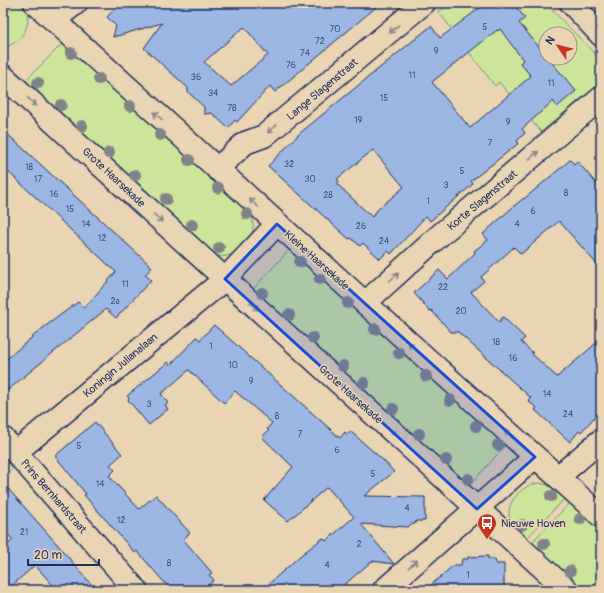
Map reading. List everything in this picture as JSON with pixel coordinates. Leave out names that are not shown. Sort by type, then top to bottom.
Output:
[{"type":"street","name":"Kleine Haarsekade","points":[[35,3],[365,304],[601,516]]},
{"type":"street","points":[[54,20],[76,3]]},
{"type":"street","name":"Lange Slagenstraat","points":[[217,169],[245,143],[264,136],[424,3]]},
{"type":"street","points":[[571,3],[601,35]]},
{"type":"street","name":"Grote Haarsekade","points":[[3,76],[567,590]]},
{"type":"street","name":"Korte Slagenstraat","points":[[365,304],[440,235],[601,98]]},
{"type":"street","points":[[224,279],[277,224]]},
{"type":"street","name":"Koningin Julianalaan","points":[[9,445],[224,279]]},
{"type":"street","points":[[558,478],[601,440]]},
{"type":"street","name":"Prins Bernhardstraat","points":[[9,445],[136,590]]},
{"type":"street","points":[[384,590],[535,457]]},
{"type":"highlighted area","points":[[277,224],[535,457],[477,509],[225,279]]},
{"type":"green space","points":[[3,3],[22,3],[28,16],[25,30],[21,36],[10,45],[3,48]]},
{"type":"green space","points":[[456,3],[545,3],[568,26],[538,26],[538,66],[578,66],[578,37],[601,60],[601,82],[541,132],[499,82],[495,86],[438,11]]},
{"type":"green space","points":[[62,44],[67,45],[252,215],[252,235],[241,248],[226,256],[217,256],[212,254],[29,85],[26,80]]},
{"type":"green space","points":[[289,250],[293,251],[506,445],[469,486],[254,293],[253,289]]},
{"type":"green space","points":[[3,460],[7,461],[14,468],[3,477]]},
{"type":"green space","points":[[539,483],[548,485],[565,498],[527,538],[511,523],[509,514],[510,507],[512,501],[521,491],[533,484]]},
{"type":"green space","points":[[570,503],[601,531],[601,590],[585,590],[531,543]]},
{"type":"building","points":[[120,3],[381,3],[275,92],[270,86],[237,122],[235,120],[228,128],[212,113],[204,114],[204,107],[188,92],[188,88],[144,48],[162,23],[113,37],[116,26],[107,17]],"holes":[[[244,27],[268,55],[231,86],[204,62]]]},
{"type":"building","points":[[486,3],[513,3],[525,18],[519,23],[538,46],[538,66],[555,66],[576,91],[557,107],[553,101],[522,129],[525,133],[517,141],[519,143],[471,181],[473,184],[430,221],[426,216],[391,254],[388,251],[380,259],[363,243],[360,246],[351,238],[349,239],[268,166],[300,133],[431,26],[440,38]],"holes":[[[500,29],[523,60],[520,63],[531,76],[470,128],[432,82]],[[373,150],[404,187],[378,209],[372,217],[337,184],[339,181],[337,179]]]},
{"type":"building","points":[[3,130],[152,267],[145,275],[151,280],[116,318],[106,309],[3,394],[3,362],[43,328],[78,302],[84,308],[116,272],[3,167]]},
{"type":"building","points":[[570,160],[574,164],[577,161],[601,189],[601,269],[559,221],[521,254],[514,247],[481,277],[484,281],[471,292],[499,322],[503,317],[525,338],[521,342],[557,377],[601,339],[601,410],[570,442],[535,410],[537,408],[528,401],[531,398],[458,332],[451,332],[414,293],[439,270],[448,279],[475,253],[474,251],[488,240],[483,234],[514,206]]},
{"type":"building","points":[[214,325],[340,438],[345,432],[347,434],[350,431],[384,461],[394,472],[364,496],[425,497],[425,521],[416,521],[415,524],[411,524],[408,527],[361,524],[394,564],[372,561],[338,590],[262,590],[301,555],[323,538],[326,541],[354,517],[327,487],[288,521],[264,500],[293,467],[262,437],[269,430],[267,429],[272,423],[235,391],[224,403],[189,370],[161,394],[168,403],[165,405],[168,409],[149,425],[128,400],[129,398],[127,396],[168,362],[170,365],[197,337],[200,340]]},
{"type":"building","points":[[95,422],[122,454],[110,465],[115,470],[109,476],[139,509],[156,495],[190,533],[183,539],[212,573],[209,575],[214,580],[203,590],[171,590],[137,551],[135,553],[84,495],[86,494],[55,456]]},
{"type":"building","points":[[3,483],[96,590],[57,590],[35,565],[7,590],[3,590],[3,549],[13,540],[3,529]]},
{"type":"building","points":[[488,556],[488,559],[495,559],[496,564],[504,564],[504,590],[425,590],[454,565],[461,565],[462,559],[468,559],[468,557]]},
{"type":"place","name":"Nieuwe Hoven","points":[[487,540]]}]
